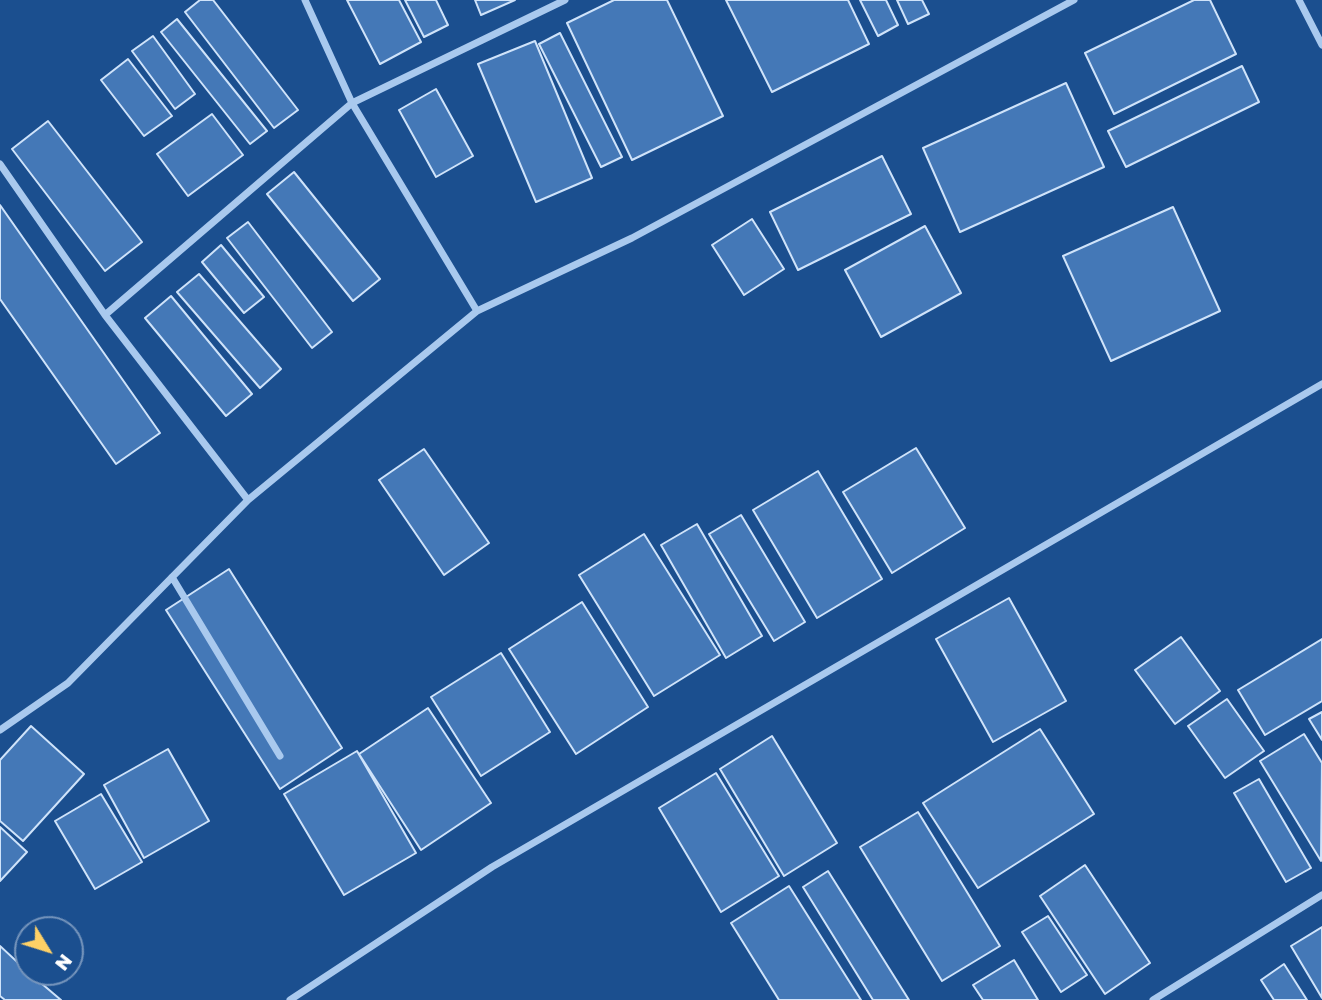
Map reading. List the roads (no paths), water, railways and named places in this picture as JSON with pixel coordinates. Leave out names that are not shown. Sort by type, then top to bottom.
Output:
[{"type":"street","points":[[305,0],[352,103],[477,311]]},
{"type":"street","points":[[105,315],[352,103],[565,0]]},
{"type":"street","points":[[0,730],[68,683],[248,500],[477,311],[632,238],[1074,0]]},
{"type":"street","points":[[1299,0],[1322,45]]},
{"type":"street","points":[[0,164],[105,315],[248,500]]},
{"type":"street","points":[[290,1000],[492,867],[1322,384]]},
{"type":"street","points":[[172,577],[280,756]]},
{"type":"street","points":[[1153,1000],[1322,895]]},
{"type":"street","points":[[1166,992],[1171,1000]]}]
